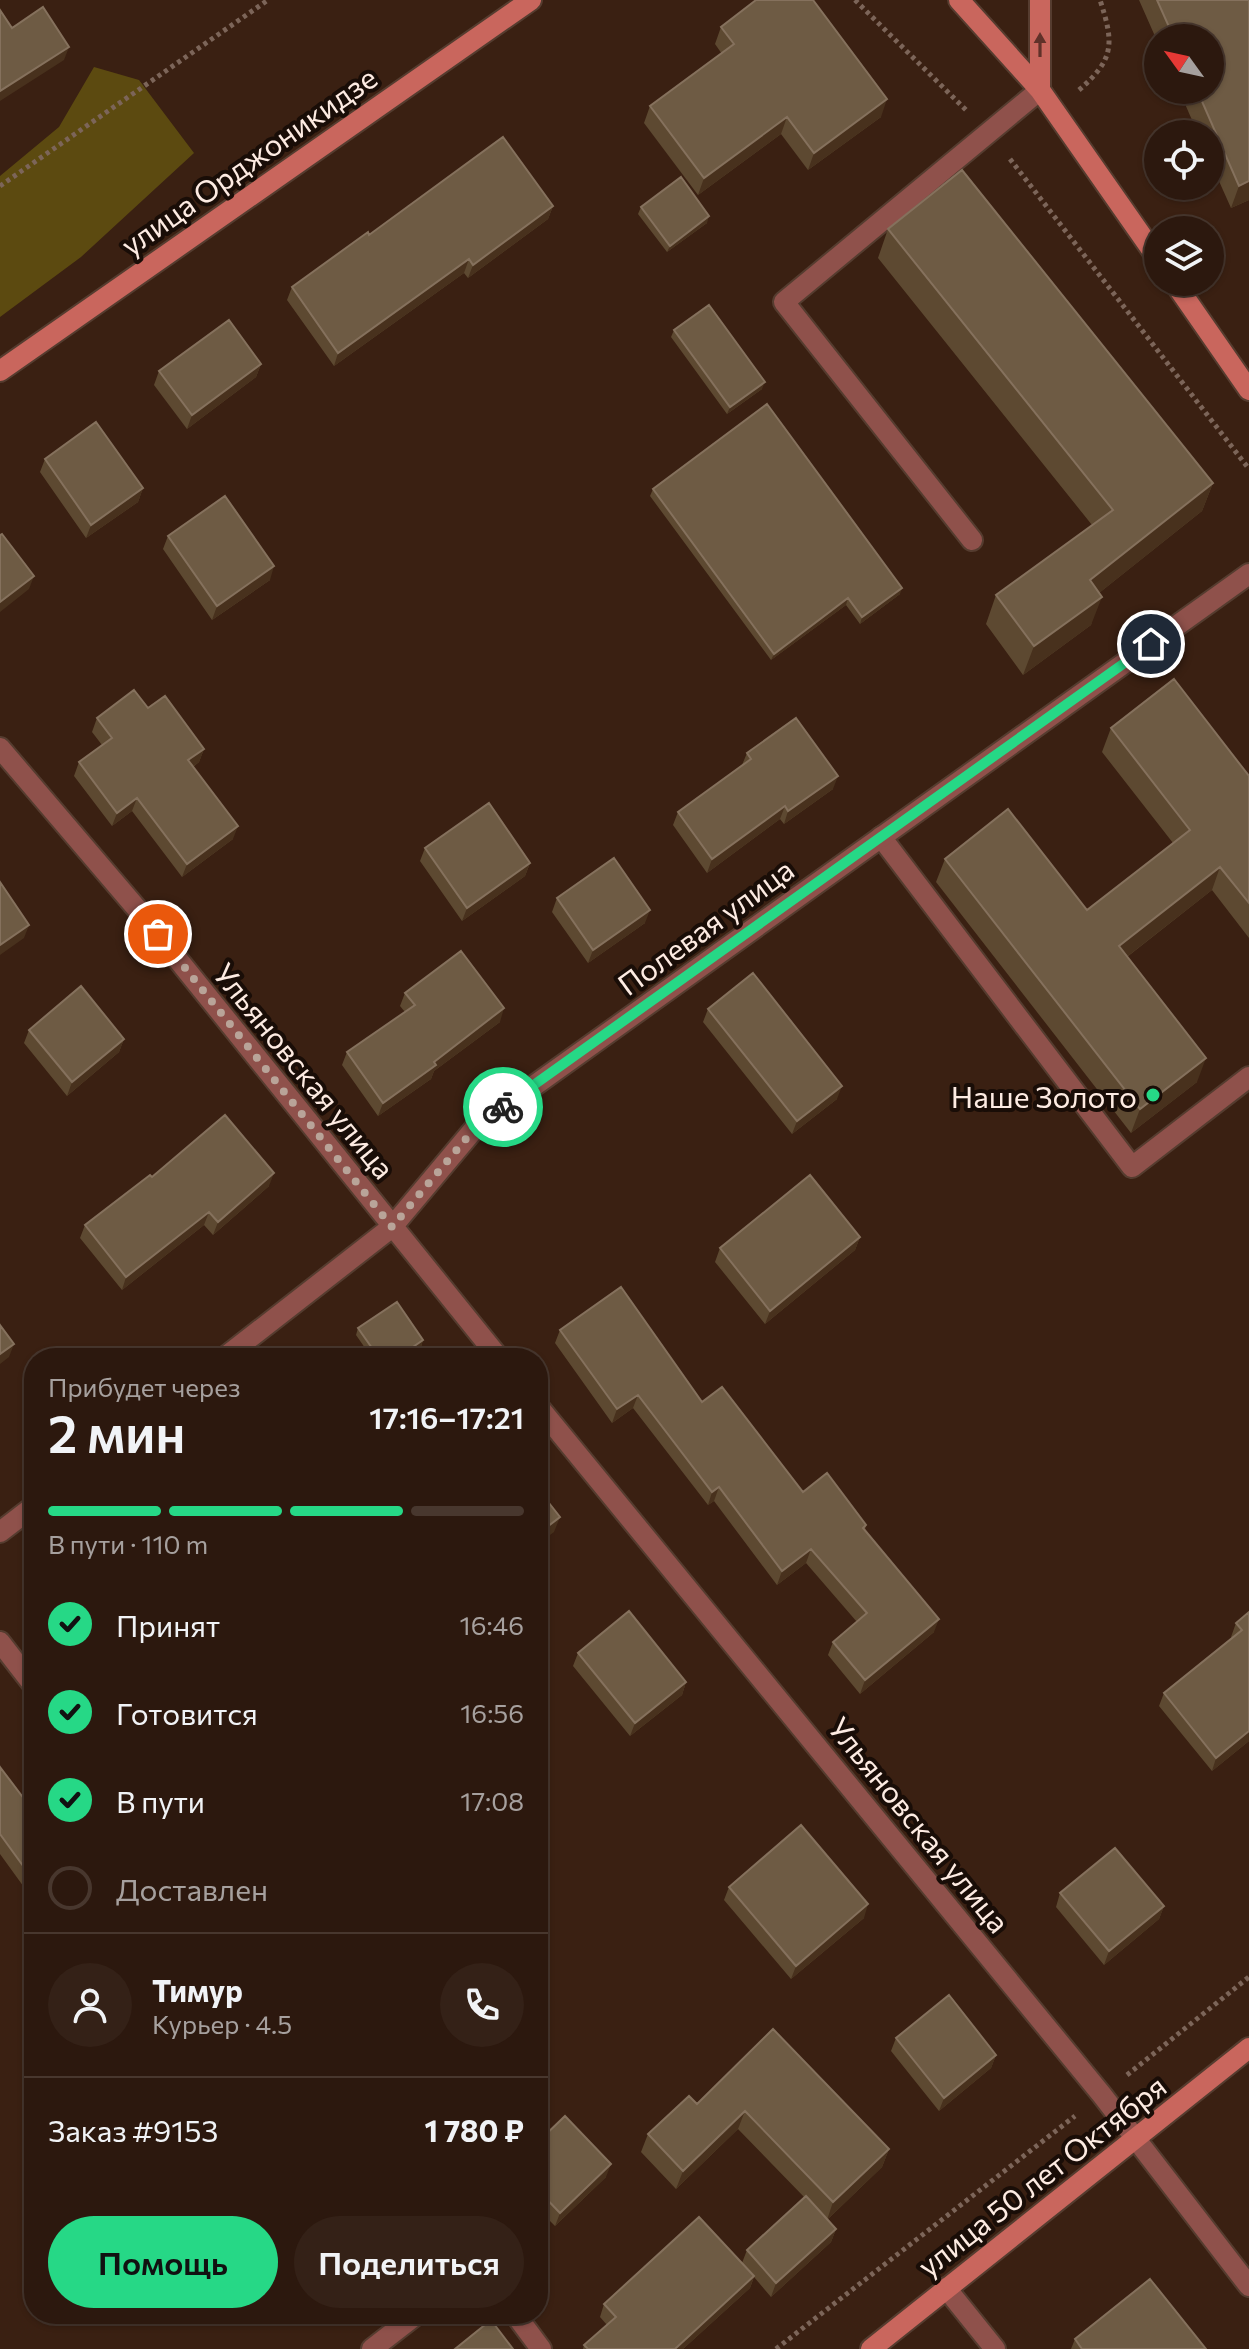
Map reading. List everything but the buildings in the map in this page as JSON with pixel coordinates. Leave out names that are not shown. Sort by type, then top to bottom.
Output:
[{"type":"main road","name":"улица Орджоникидзе","points":[[0,371],[531,0]]},
{"type":"main road","points":[[959,0],[1040,90],[1144,239]]},
{"type":"main road","points":[[1040,0],[1040,90]]},
{"type":"main road","points":[[1184,296],[1249,390]]},
{"type":"main road","name":"улица 50 лет Октября","points":[[871,2349],[1249,2048]]},
{"type":"street","points":[[972,540],[784,302],[1040,90]]},
{"type":"street","name":"Полевая улица","points":[[237,1348],[392,1227],[475,1128],[1249,574]]},
{"type":"street","name":"Ульяновская улица","points":[[0,748],[138,910],[491,1348]]},
{"type":"street","points":[[881,837],[1132,1167],[1249,1077]]},
{"type":"street","name":"Ульяновская улица","points":[[548,1418],[1102,2095],[1249,2286]]},
{"type":"street","points":[[0,1532],[24,1514]]},
{"type":"street","points":[[0,1642],[24,1673]]},
{"type":"street","points":[[946,2288],[995,2349]]},
{"type":"street","points":[[372,2349],[404,2324]]},
{"type":"street","points":[[522,2324],[541,2349]]},
{"type":"path","points":[[0,186],[268,0]]},
{"type":"path","points":[[855,0],[989,133],[1249,469]]},
{"type":"path","points":[[776,2349],[1249,1977]]},
{"type":"shaded area","points":[[94,67],[139,80],[194,153],[81,257],[0,317],[0,176],[59,127]]},
{"type":"way so far","points":[[158,934],[392,1227],[475,1128],[503,1107]]},
{"type":"place","name":"Наше Золото","points":[[1153,1095]]},
{"type":"route","points":[[503,1107],[1151,644]]}]
